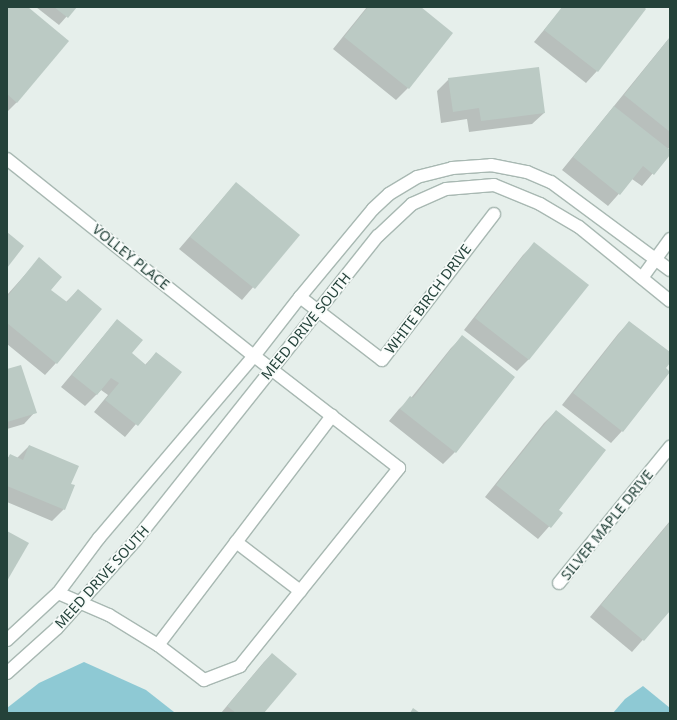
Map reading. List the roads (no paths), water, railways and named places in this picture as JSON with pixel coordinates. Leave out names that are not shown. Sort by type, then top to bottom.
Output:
[{"type":"street","name":"VOLLEY PLACE","points":[[7,158],[254,356],[399,468],[300,591]]},
{"type":"street","name":"MEED DRIVE SOUTH","points":[[7,640],[58,593],[99,538],[254,356],[300,297],[373,209],[389,194],[417,177],[452,168],[491,165],[527,172],[551,182],[670,270]]},
{"type":"street","name":"MEED DRIVE SOUTH","points":[[7,673],[57,628],[81,603],[162,508],[378,236],[412,204],[446,189],[494,185],[540,204],[579,227],[670,301]]},
{"type":"street","name":"WHITE BIRCH DRIVE","points":[[300,297],[382,360],[494,214]]},
{"type":"street","points":[[642,278],[655,258],[670,240]]},
{"type":"street","points":[[158,645],[332,416]]},
{"type":"street","name":"SILVER MAPLE DRIVE","points":[[559,583],[670,447]]},
{"type":"street","points":[[58,593],[109,615],[158,645],[204,680],[240,666],[300,591],[236,542]]},
{"type":"water","points":[[84,662],[146,690],[174,712],[7,713],[7,708],[39,683]]},
{"type":"water","points":[[643,686],[670,708],[670,713],[613,713],[625,699]]}]
